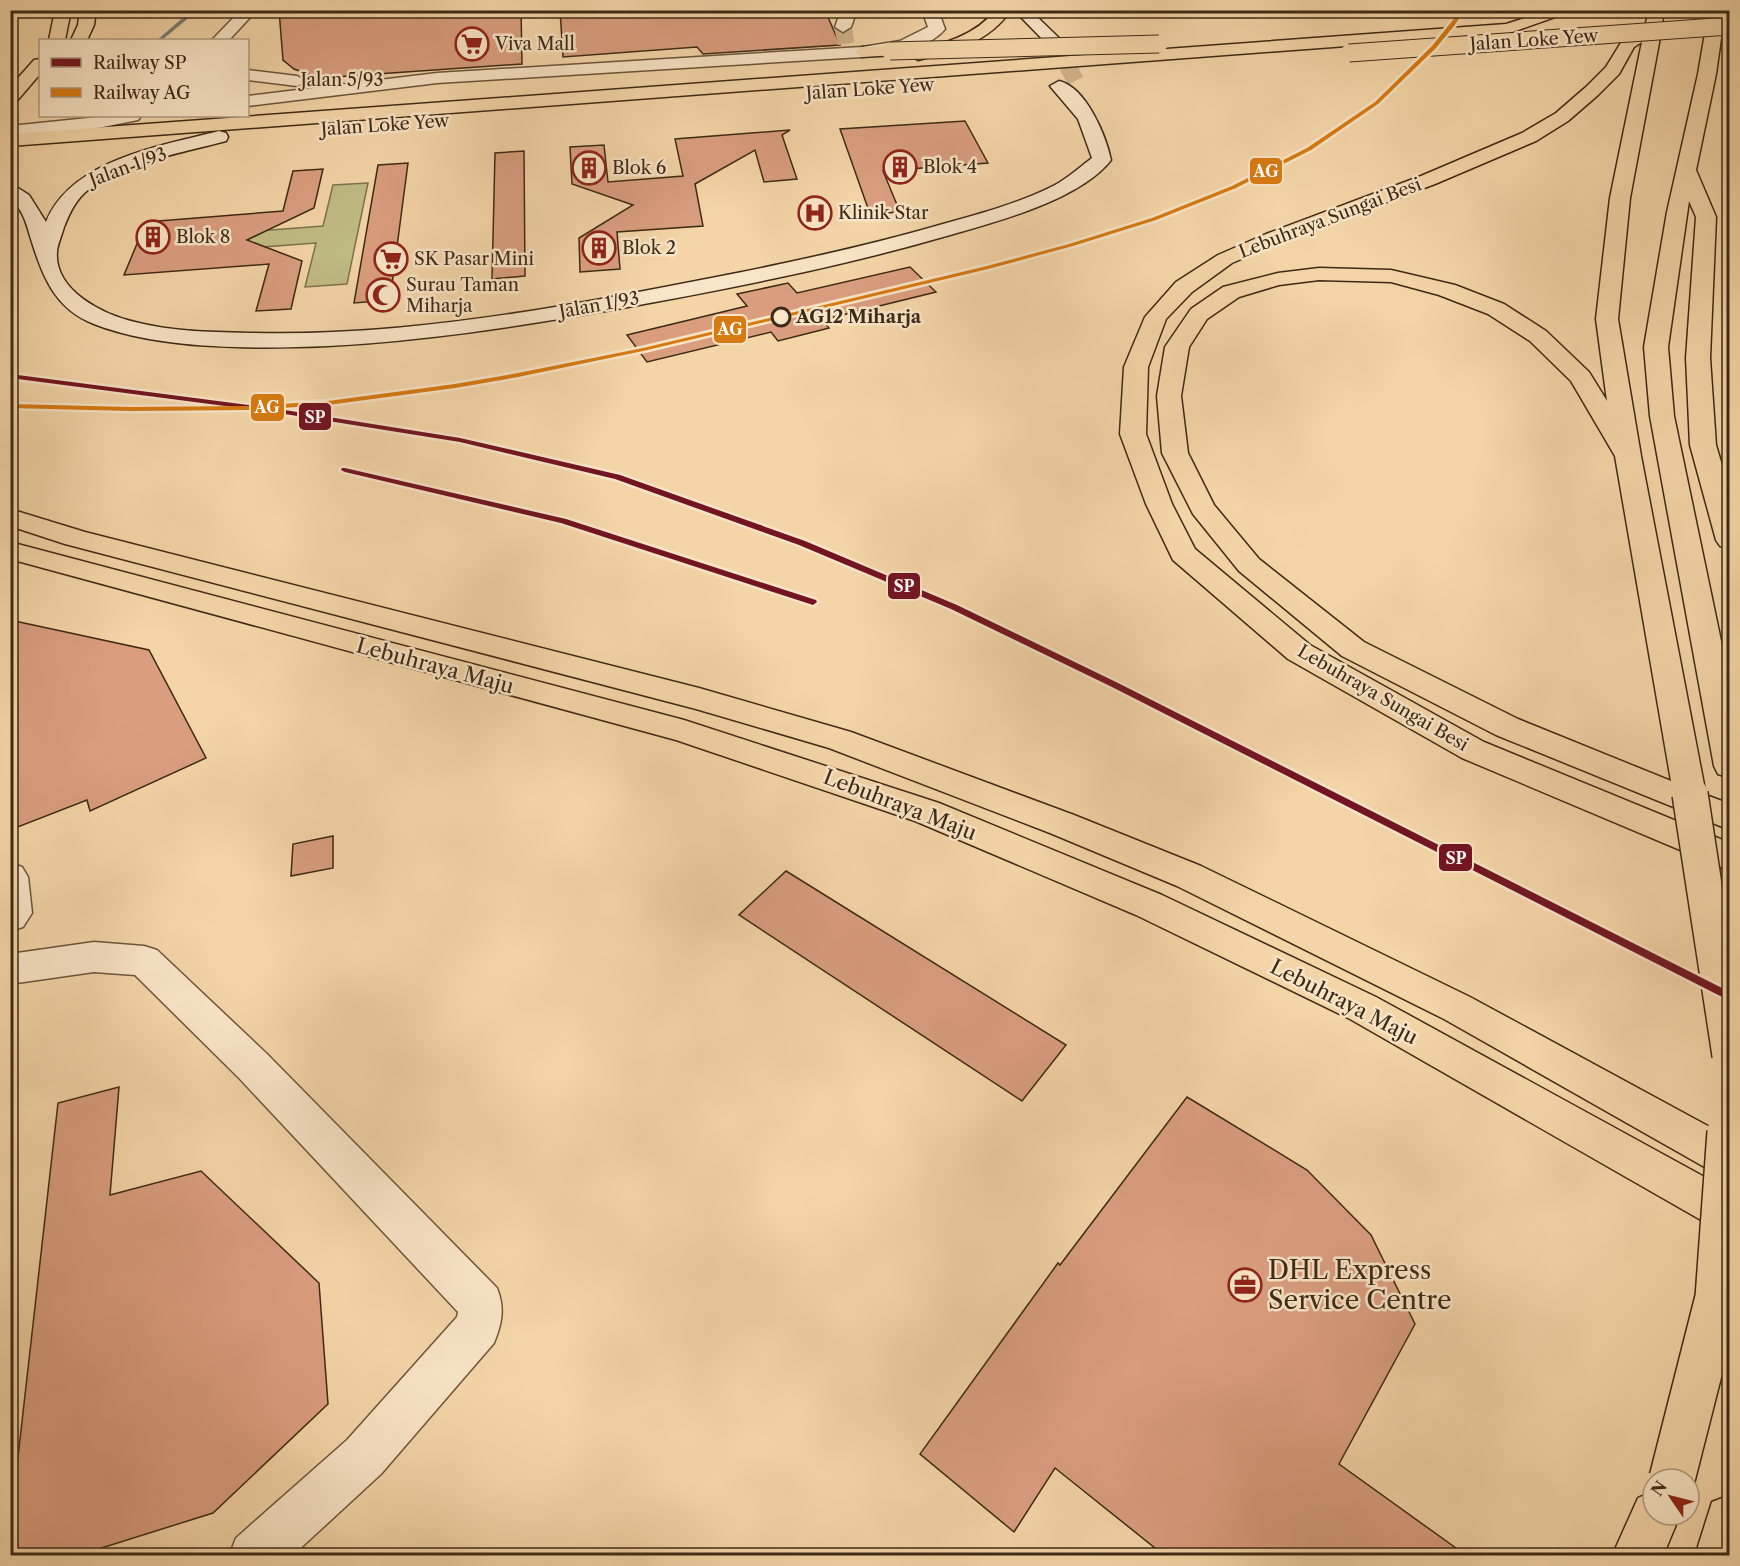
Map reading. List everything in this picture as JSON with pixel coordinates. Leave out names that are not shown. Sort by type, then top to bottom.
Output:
[{"type":"highway","points":[[57,39],[63,10]]},
{"type":"highway","points":[[79,39],[86,25],[88,10]]},
{"type":"highway","points":[[659,91],[697,78],[735,71],[883,62],[932,52],[981,30],[1004,10]]},
{"type":"highway","points":[[1507,29],[1568,10]]},
{"type":"highway","points":[[1717,10],[1707,74],[1677,212],[1656,347],[1662,416],[1730,766]]},
{"type":"highway","name":"Jalan Loke Yew","points":[[10,140],[1730,14]]},
{"type":"highway","points":[[1655,19],[1620,198],[1607,319],[1628,456],[1690,794],[1730,1055]]},
{"type":"highway","name":"Lebuhraya Sungai Besi","points":[[1655,19],[1628,44],[1613,70],[1592,91],[1562,117],[1529,137],[1428,180],[1273,238],[1225,260],[1185,287],[1156,317],[1136,367],[1133,434],[1159,504],[1183,554],[1299,652],[1473,750],[1730,858]]},
{"type":"highway","name":"Jalan Loke Yew","points":[[10,154],[1730,26]]},
{"type":"highway","points":[[853,50],[1159,44],[1279,38],[1365,40]]},
{"type":"highway","points":[[10,122],[39,66]]},
{"type":"highway","points":[[1686,169],[1706,217],[1698,358],[1703,445],[1730,540]]},
{"type":"highway","points":[[1628,456],[1581,377],[1538,336],[1496,309],[1447,290],[1391,276],[1319,274],[1278,279],[1231,292],[1199,314],[1177,347],[1170,396],[1175,453],[1202,508],[1249,565],[1353,649],[1507,727],[1730,818]]},
{"type":"highway","name":"Lebuhraya Maju","points":[[10,517],[75,538],[699,699],[840,740],[1062,824],[1189,876],[1457,1008],[1730,1160]]},
{"type":"highway","name":"Lebuhraya Maju","points":[[10,550],[552,698],[684,731],[828,777],[927,812],[1149,905],[1363,1008],[1730,1214]]},
{"type":"highway","points":[[1677,1467],[1718,1298],[1730,1132]]},
{"type":"highway","points":[[1720,1556],[1730,1520]]},
{"type":"highway","points":[[1637,1556],[1650,1527]]},
{"type":"street","points":[[221,39],[234,18],[250,10]]},
{"type":"street","points":[[843,27],[849,10]]},
{"type":"street","points":[[884,10],[892,10]]},
{"type":"street","points":[[249,101],[437,78],[641,67],[853,50],[923,38],[937,28],[930,10]]},
{"type":"street","points":[[1021,10],[1055,43]]},
{"type":"street","points":[[1035,45],[1036,27]]},
{"type":"street","name":"Jalan 5/93","points":[[249,75],[300,81],[437,78]]},
{"type":"street","name":"Jalan 1/93","points":[[10,189],[27,202],[42,237],[51,273],[66,297],[96,318],[131,329],[196,337],[279,340],[458,327],[555,313],[722,281],[927,237],[1001,215],[1081,181],[1096,170],[1102,160],[1099,144],[1079,95],[1059,86]]},
{"type":"street","points":[[10,132],[93,124],[127,117]]},
{"type":"street","name":"Jalan 1/93","points":[[45,256],[54,227],[69,197],[82,184],[106,172],[219,137]]},
{"type":"street","points":[[10,877],[14,913],[10,917]]},
{"type":"street","points":[[10,969],[94,957],[144,961],[253,1066],[481,1304],[478,1327],[364,1457],[254,1556]]},
{"type":"shaded area","points":[[368,183],[347,284],[305,287],[316,243],[182,253],[189,236],[323,226],[333,185]]},
{"type":"building","name":"Viva Mall","points":[[279,10],[521,10],[522,64],[319,78],[294,69],[283,60]]},
{"type":"building","points":[[560,10],[825,10],[840,45],[703,54],[697,47],[563,57]]},
{"type":"building","name":"Blok 4","points":[[965,121],[988,163],[883,171],[900,212],[870,214],[840,129]]},
{"type":"building","points":[[790,130],[782,135],[797,179],[764,182],[755,150],[695,184],[703,226],[617,232],[620,269],[580,272],[579,238],[633,205],[572,184],[570,147],[604,145],[608,182],[683,176],[675,139]]},
{"type":"building","points":[[524,151],[525,276],[492,279],[495,153]]},
{"type":"building","points":[[408,163],[390,300],[354,303],[378,165]]},
{"type":"building","points":[[323,169],[314,208],[247,240],[302,261],[291,309],[256,311],[269,264],[124,275],[146,222],[283,211],[293,171]]},
{"type":"building","name":"AG12 Miharja","points":[[910,267],[936,292],[822,320],[829,328],[778,341],[771,332],[647,362],[627,335],[747,306],[737,294],[788,283],[797,293]]},
{"type":"building","points":[[10,620],[149,650],[206,758],[90,811],[87,800],[10,830]]},
{"type":"building","points":[[333,836],[333,868],[291,876],[293,844]]},
{"type":"building","points":[[786,871],[1066,1045],[1022,1101],[739,915]]},
{"type":"building","points":[[119,1087],[110,1195],[201,1171],[319,1283],[328,1404],[213,1513],[76,1556],[10,1556],[10,1528],[58,1103]]},
{"type":"building","points":[[1187,1097],[1307,1170],[1371,1235],[1415,1324],[1339,1464],[1467,1556],[1165,1556],[1055,1468],[1014,1532],[920,1454],[1058,1263],[1060,1265]]},
{"type":"waterway","points":[[160,39],[196,10]]},
{"type":"tunnel","points":[[843,27],[846,44]]},
{"type":"tunnel","points":[[1055,43],[1079,87]]},
{"type":"rail line","name":"AG","points":[[10,406],[130,409],[249,408],[392,396],[518,375],[643,350],[1071,245],[1154,219],[1234,187],[1309,149],[1376,103],[1434,47],[1463,10]]},
{"type":"rail line","name":"SP","points":[[10,376],[272,410],[460,440],[617,477],[802,543],[954,607],[1115,685],[1730,997]]},
{"type":"rail line","name":"SP","points":[[345,470],[563,521],[813,602]]},
{"type":"place","name":"Viva Mall","points":[[472,44]]},
{"type":"place","name":"Blok 4","points":[[900,167]]},
{"type":"place","name":"Blok 6","points":[[589,168]]},
{"type":"place","name":"Klinik Star","points":[[815,213]]},
{"type":"place","name":"Blok 8","points":[[153,237]]},
{"type":"place","name":"Blok 2","points":[[599,248]]},
{"type":"place","name":"SK Pasar Mini","points":[[391,259]]},
{"type":"place","name":"Surau Taman Miharja","points":[[383,295]]},
{"type":"place","name":"AG12 Miharja","points":[[781,317]]},
{"type":"place","name":"DHL Express Service Centre","points":[[1245,1285]]}]
